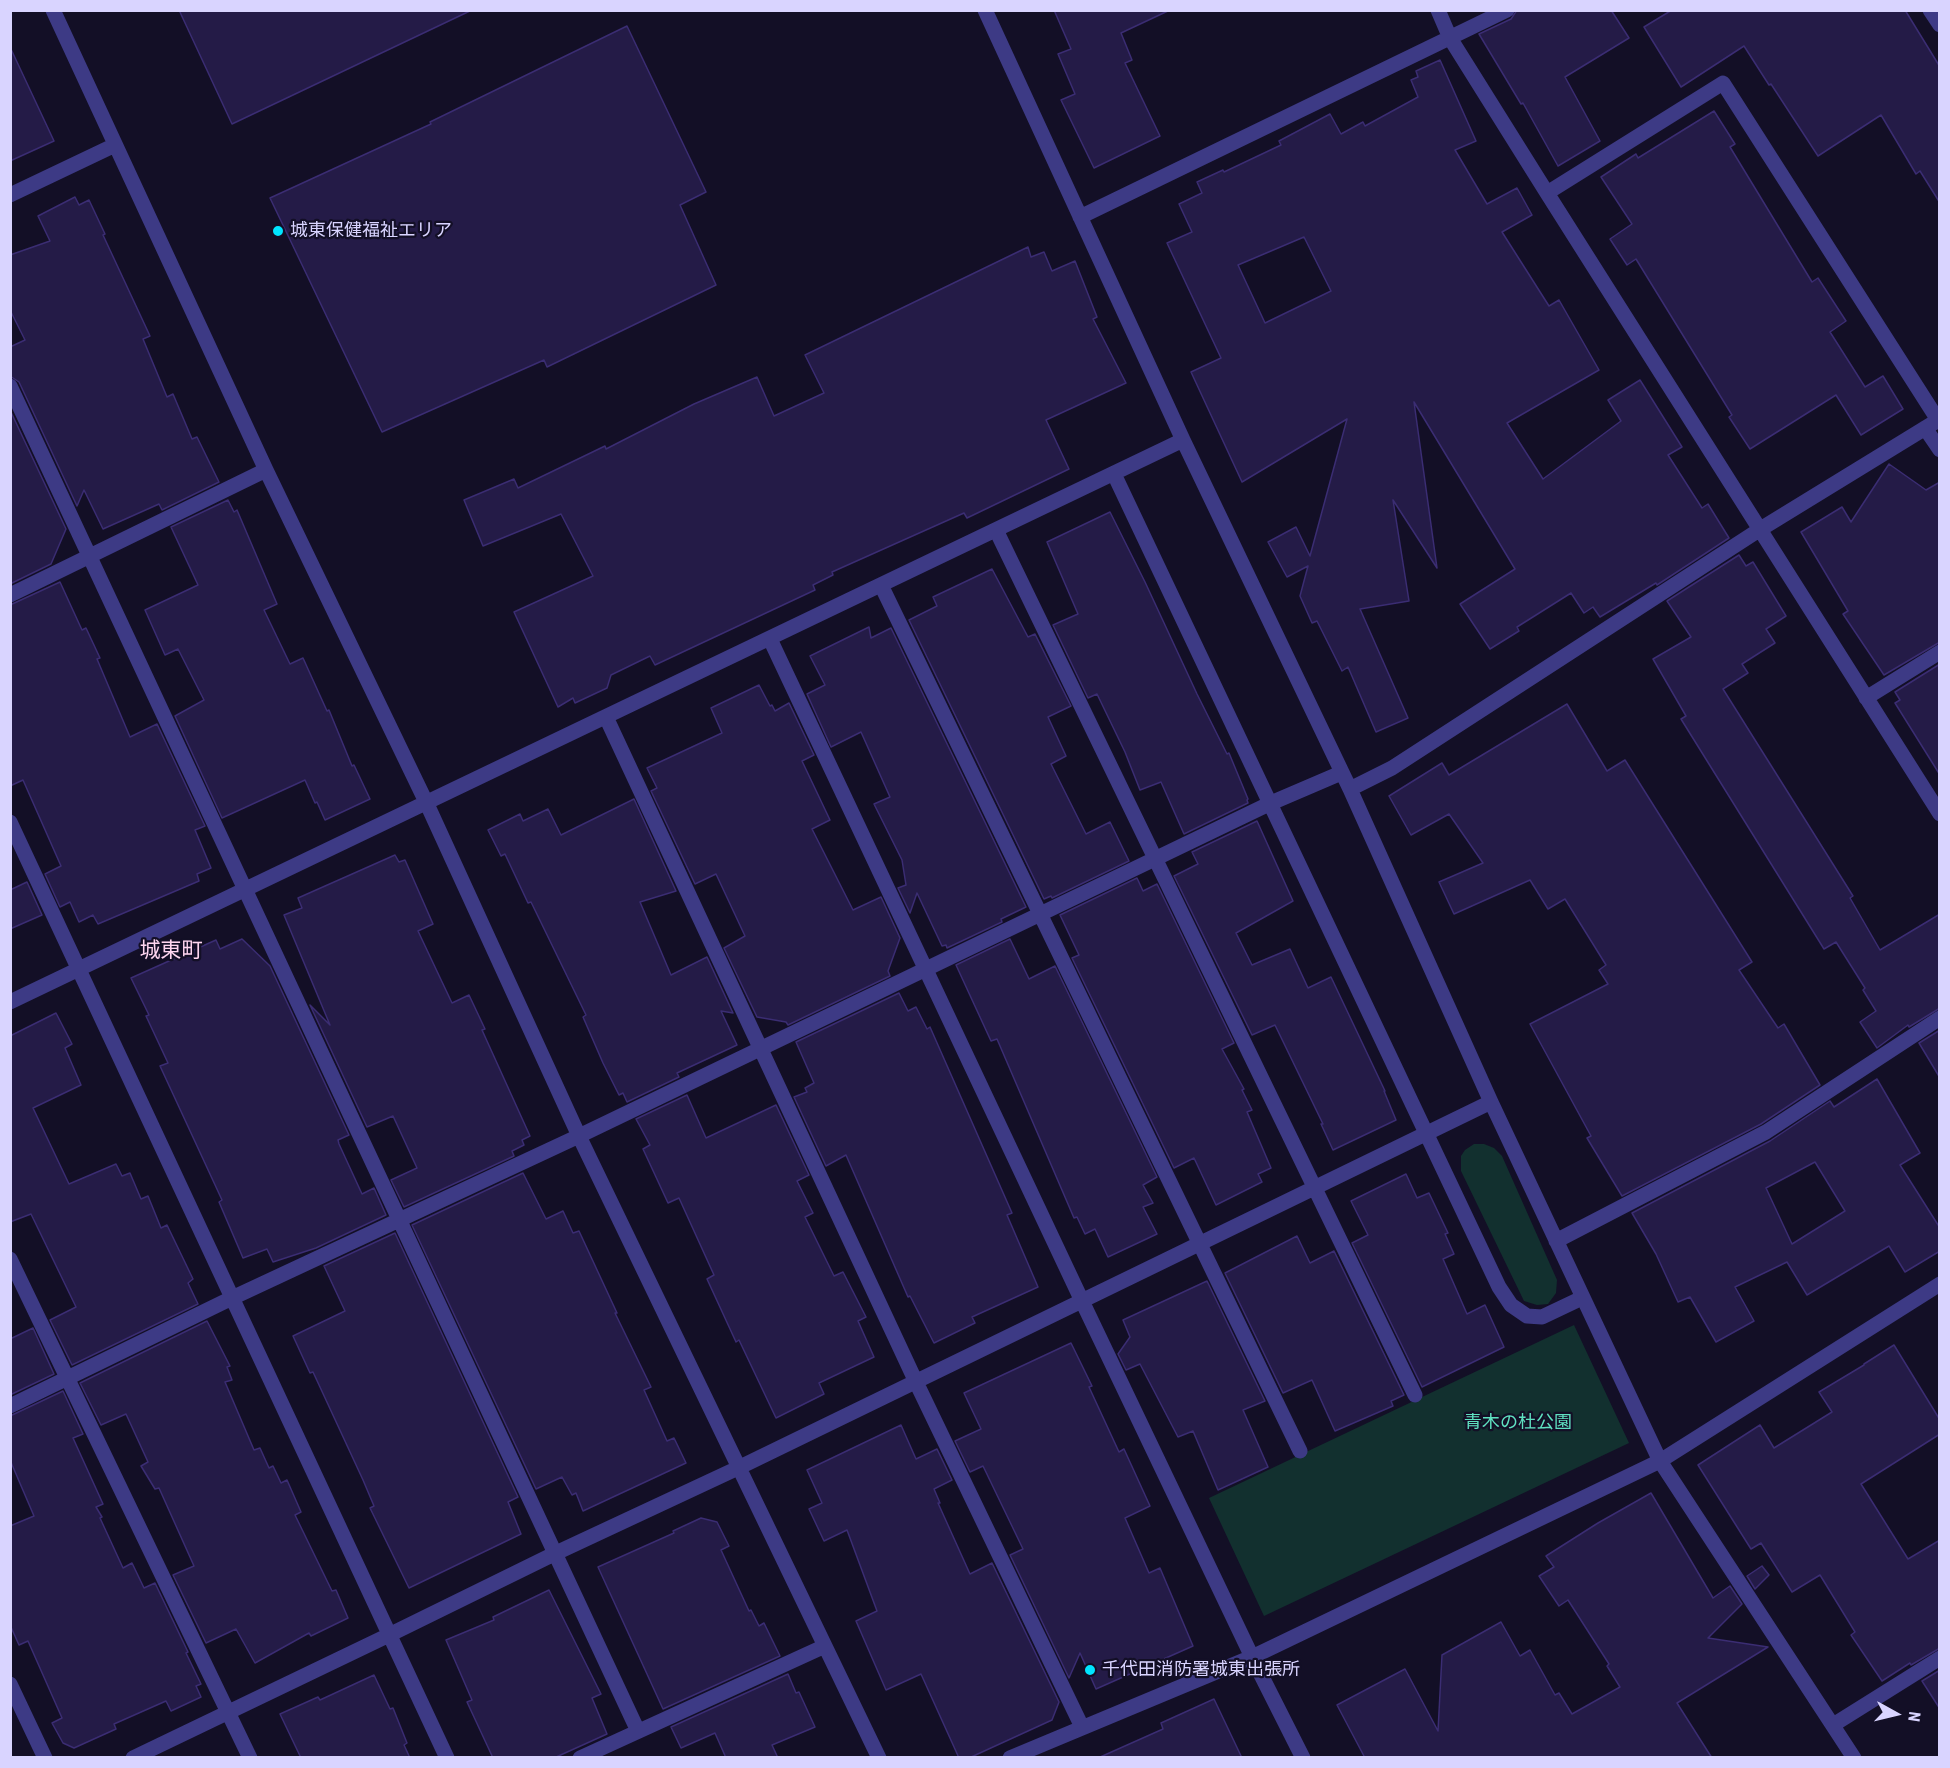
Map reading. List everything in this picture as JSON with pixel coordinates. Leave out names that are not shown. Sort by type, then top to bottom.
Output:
[{"type":"street","points":[[53,10],[266,470],[427,804],[579,1136],[879,1758]]},
{"type":"street","points":[[985,10],[1183,440],[1350,789],[1491,1102],[1660,1461],[1854,1758]]},
{"type":"street","points":[[1438,10],[1450,38],[1940,814]]},
{"type":"street","points":[[1080,217],[1507,10]]},
{"type":"street","points":[[1930,10],[1940,25]]},
{"type":"street","points":[[1547,193],[1723,83],[1934,422],[1940,450]]},
{"type":"street","points":[[10,195],[115,145]]},
{"type":"street","points":[[10,386],[638,1731]]},
{"type":"street","points":[[1350,789],[1392,768],[1759,530],[1934,422]]},
{"type":"street","points":[[10,1002],[1183,440]]},
{"type":"street","points":[[10,595],[266,470]]},
{"type":"street","points":[[1114,474],[1499,1287],[1511,1305],[1527,1316],[1542,1317],[1582,1298]]},
{"type":"street","points":[[996,530],[1415,1395]]},
{"type":"street","points":[[881,585],[1300,1451]]},
{"type":"street","points":[[770,639],[1082,1301],[1252,1657],[1303,1758]]},
{"type":"street","points":[[1866,698],[1940,652]]},
{"type":"street","points":[[606,717],[916,1382],[1082,1727]]},
{"type":"street","points":[[10,1406],[232,1298],[579,1136],[1155,858],[1271,803],[1341,773]]},
{"type":"street","points":[[10,822],[447,1758]]},
{"type":"street","points":[[1556,1241],[1766,1131],[1940,1018]]},
{"type":"street","points":[[133,1758],[556,1553],[738,1468],[1314,1186],[1491,1102]]},
{"type":"street","points":[[10,1259],[250,1758]]},
{"type":"street","points":[[1010,1758],[1252,1657],[1660,1461],[1940,1284]]},
{"type":"street","points":[[580,1758],[825,1646]]},
{"type":"street","points":[[1833,1725],[1940,1658]]},
{"type":"street","points":[[10,1684],[45,1758]]},
{"type":"green space","points":[[1474,1144],[1484,1144],[1494,1148],[1502,1156],[1557,1280],[1556,1293],[1548,1304],[1537,1305],[1524,1301],[1461,1171],[1461,1156]]},
{"type":"green space","name":"青木の杜公園","points":[[1574,1325],[1629,1443],[1264,1616],[1209,1498]]},
{"type":"building","points":[[179,10],[472,10],[232,124]]},
{"type":"building","points":[[1054,10],[1170,10],[1121,33],[1132,60],[1125,63],[1160,136],[1094,168],[1061,100],[1075,94],[1058,54],[1071,49]]},
{"type":"building","points":[[1517,10],[1611,10],[1629,38],[1565,77],[1600,141],[1558,166],[1523,103],[1521,104],[1479,34],[1511,19]]},
{"type":"building","points":[[1672,10],[1905,10],[1940,67],[1940,203],[1920,171],[1916,174],[1881,115],[1818,156],[1744,46],[1681,87],[1644,27]]},
{"type":"building","points":[[627,26],[706,192],[680,205],[716,285],[547,367],[544,360],[382,432],[270,198],[431,124],[430,122]]},
{"type":"building","points":[[10,47],[54,141],[10,161]]},
{"type":"building","points":[[1440,60],[1476,141],[1455,150],[1487,204],[1517,188],[1532,215],[1502,232],[1549,306],[1559,300],[1599,370],[1507,423],[1543,479],[1621,421],[1608,400],[1640,380],[1682,447],[1668,455],[1702,508],[1708,504],[1729,538],[1657,585],[1656,583],[1600,617],[1593,607],[1584,613],[1571,593],[1517,627],[1519,631],[1490,649],[1460,604],[1515,569],[1414,402],[1437,568],[1393,500],[1409,601],[1360,609],[1408,718],[1376,732],[1348,667],[1342,671],[1317,621],[1312,623],[1300,596],[1308,566],[1287,577],[1268,542],[1296,527],[1310,556],[1347,419],[1242,482],[1191,372],[1221,358],[1167,243],[1192,232],[1179,204],[1202,193],[1197,182],[1281,145],[1279,141],[1330,114],[1341,134],[1363,122],[1365,126],[1418,97],[1411,80],[1418,77],[1416,71]],"holes":[[[1304,237],[1331,291],[1265,323],[1238,265]]]},
{"type":"building","points":[[1714,111],[1735,144],[1730,147],[1812,282],[1818,278],[1846,321],[1830,332],[1865,387],[1883,376],[1903,409],[1861,435],[1836,395],[1750,449],[1729,417],[1732,415],[1636,259],[1627,265],[1610,239],[1632,224],[1601,177],[1636,154],[1638,158]]},
{"type":"building","points":[[75,197],[79,205],[89,200],[150,336],[143,339],[167,397],[173,394],[192,439],[197,437],[219,482],[162,510],[159,504],[103,529],[84,490],[77,506],[19,382],[10,376],[10,347],[25,340],[10,310],[10,255],[50,241],[38,216]]},
{"type":"building","points":[[1028,247],[1031,257],[1044,252],[1052,271],[1075,261],[1097,317],[1093,319],[1126,383],[1046,420],[1069,469],[967,518],[964,513],[832,572],[833,575],[813,585],[815,590],[655,665],[650,656],[611,675],[607,688],[575,703],[573,698],[558,707],[514,612],[593,576],[561,514],[483,546],[464,500],[514,479],[518,488],[605,446],[606,449],[694,404],[757,377],[774,416],[824,393],[805,355]]},
{"type":"building","points":[[10,410],[66,529],[51,564],[10,584]]},
{"type":"building","points":[[1889,464],[1926,490],[1940,482],[1940,642],[1884,675],[1843,614],[1848,611],[1801,532],[1842,507],[1851,522]]},
{"type":"building","points":[[228,500],[234,512],[237,510],[277,604],[264,610],[290,664],[303,658],[327,711],[329,710],[352,766],[354,765],[370,799],[325,820],[305,780],[222,818],[175,716],[204,700],[178,649],[165,655],[145,610],[198,585],[171,527]]},
{"type":"building","points":[[1110,512],[1197,694],[1227,754],[1229,753],[1248,799],[1248,803],[1184,834],[1161,782],[1140,790],[1125,752],[1097,694],[1088,698],[1053,625],[1078,614],[1047,542]]},
{"type":"building","points":[[1739,555],[1746,566],[1753,562],[1786,616],[1766,629],[1775,643],[1742,664],[1748,673],[1723,689],[1853,896],[1850,898],[1880,950],[1940,914],[1940,1008],[1909,1027],[1908,1025],[1877,1048],[1860,1022],[1876,1011],[1863,990],[1865,988],[1836,942],[1824,949],[1681,719],[1686,716],[1653,659],[1691,637],[1667,601]]},
{"type":"building","points":[[992,569],[1028,637],[1035,634],[1071,706],[1048,717],[1066,756],[1051,764],[1086,834],[1110,822],[1129,861],[1052,898],[1051,896],[1044,899],[909,620],[937,606],[933,597]]},
{"type":"building","points":[[60,582],[82,630],[86,628],[100,658],[97,659],[130,737],[157,724],[205,826],[195,830],[211,868],[197,874],[199,881],[98,924],[93,915],[79,922],[70,902],[60,907],[45,874],[61,866],[23,780],[10,786],[10,605]]},
{"type":"building","points":[[869,627],[871,638],[891,628],[1026,907],[1001,919],[1002,922],[947,948],[946,945],[942,946],[917,893],[910,913],[898,888],[906,885],[902,860],[874,804],[890,797],[861,732],[831,747],[807,694],[825,685],[810,656]]},
{"type":"building","points":[[1940,664],[1940,775],[1895,703],[1900,700],[1895,692]]},
{"type":"building","points":[[759,685],[775,711],[789,703],[814,755],[802,761],[830,820],[812,829],[853,910],[881,897],[900,938],[888,971],[890,976],[788,1025],[786,1022],[757,1017],[724,948],[745,936],[716,874],[695,884],[651,791],[657,788],[647,768],[722,733],[711,708]]},
{"type":"building","points":[[1567,704],[1607,771],[1625,760],[1752,962],[1739,970],[1778,1028],[1784,1024],[1820,1085],[1761,1124],[1622,1196],[1587,1138],[1591,1136],[1530,1024],[1608,984],[1599,970],[1606,965],[1565,899],[1548,909],[1530,880],[1454,914],[1439,882],[1483,863],[1449,814],[1411,835],[1389,796],[1442,763],[1449,775]]},
{"type":"building","points":[[634,799],[676,891],[640,902],[671,975],[707,957],[733,1013],[721,1011],[737,1045],[677,1073],[679,1077],[627,1102],[623,1093],[619,1095],[603,1063],[583,1017],[586,1015],[531,902],[528,903],[505,854],[501,856],[488,830],[520,814],[523,821],[548,809],[561,835]]},
{"type":"building","points":[[1257,821],[1293,901],[1236,933],[1252,965],[1290,949],[1308,988],[1331,977],[1385,1091],[1396,1120],[1333,1150],[1321,1124],[1323,1124],[1275,1025],[1252,1035],[1174,876],[1198,864],[1192,852]]},
{"type":"building","points":[[395,855],[399,862],[405,860],[433,924],[418,931],[452,1003],[469,995],[485,1029],[482,1030],[530,1136],[522,1140],[524,1145],[512,1151],[514,1156],[404,1207],[391,1180],[417,1168],[393,1116],[367,1127],[310,1005],[330,1025],[284,915],[302,908],[298,898]]},
{"type":"building","points":[[1137,878],[1143,891],[1157,884],[1234,1043],[1222,1049],[1244,1089],[1242,1090],[1252,1110],[1247,1112],[1271,1168],[1258,1174],[1262,1182],[1216,1205],[1194,1158],[1174,1168],[1072,958],[1079,955],[1060,915]]},
{"type":"building","points":[[27,882],[42,915],[10,929],[10,890]]},
{"type":"building","points":[[242,939],[270,966],[349,1135],[338,1140],[362,1194],[374,1188],[386,1215],[316,1248],[273,1262],[267,1249],[243,1258],[219,1202],[222,1200],[160,1066],[168,1063],[131,978],[216,940],[220,949]]},
{"type":"building","points":[[1010,939],[1029,979],[1055,966],[1157,1177],[1143,1185],[1153,1203],[1143,1207],[1157,1234],[1108,1257],[1095,1229],[1085,1234],[1077,1217],[1074,1218],[997,1039],[991,1041],[956,965]]},
{"type":"building","points":[[899,993],[908,1011],[916,1007],[927,1029],[930,1027],[1012,1213],[1007,1215],[1038,1287],[972,1317],[975,1323],[934,1343],[910,1296],[908,1297],[846,1155],[826,1166],[794,1097],[807,1092],[805,1088],[814,1083],[796,1042]]},
{"type":"building","points":[[56,1013],[72,1044],[65,1048],[81,1085],[33,1108],[69,1184],[116,1164],[122,1176],[130,1173],[141,1199],[148,1196],[161,1228],[167,1225],[193,1279],[188,1283],[198,1304],[72,1365],[50,1320],[76,1307],[31,1214],[10,1222],[10,1036]]},
{"type":"building","points":[[1940,1030],[1940,1078],[1919,1043]]},
{"type":"building","points":[[1877,1079],[1920,1153],[1900,1165],[1940,1228],[1940,1251],[1905,1272],[1889,1246],[1807,1295],[1787,1262],[1735,1287],[1754,1321],[1716,1342],[1690,1297],[1678,1302],[1656,1254],[1632,1213],[1770,1141],[1830,1101],[1834,1107]],"holes":[[[1815,1162],[1845,1211],[1792,1244],[1766,1188]]]},
{"type":"building","points":[[687,1095],[706,1138],[776,1105],[809,1175],[797,1181],[813,1213],[805,1217],[834,1276],[843,1272],[866,1317],[858,1321],[874,1357],[819,1383],[824,1394],[776,1418],[739,1340],[736,1342],[707,1279],[714,1275],[679,1198],[668,1203],[643,1149],[650,1145],[636,1119]]},
{"type":"building","points":[[523,1173],[546,1219],[563,1211],[573,1233],[579,1231],[651,1387],[644,1390],[667,1441],[674,1438],[686,1463],[583,1511],[576,1493],[572,1495],[562,1477],[536,1489],[412,1225]]},
{"type":"building","points":[[1406,1174],[1417,1198],[1429,1193],[1448,1233],[1445,1234],[1454,1254],[1443,1259],[1467,1314],[1485,1305],[1504,1347],[1422,1387],[1352,1243],[1368,1235],[1351,1201]]},
{"type":"building","points":[[395,1233],[518,1497],[508,1502],[521,1534],[409,1588],[370,1508],[374,1506],[363,1480],[313,1372],[310,1373],[293,1336],[345,1311],[324,1266]]},
{"type":"building","points":[[1297,1236],[1310,1263],[1334,1251],[1404,1395],[1391,1401],[1393,1406],[1335,1431],[1312,1380],[1283,1393],[1225,1273]]},
{"type":"building","points":[[1207,1281],[1265,1401],[1243,1410],[1268,1467],[1218,1490],[1193,1431],[1178,1437],[1140,1364],[1126,1370],[1118,1354],[1130,1337],[1123,1320]]},
{"type":"building","points":[[207,1321],[230,1366],[227,1367],[232,1380],[225,1382],[254,1450],[260,1448],[269,1468],[273,1466],[281,1483],[287,1480],[301,1512],[295,1515],[332,1591],[336,1590],[348,1618],[311,1636],[309,1633],[255,1663],[236,1629],[206,1643],[173,1575],[194,1566],[159,1488],[155,1489],[141,1466],[148,1462],[126,1414],[101,1425],[80,1383]]},
{"type":"building","points":[[33,1328],[54,1374],[10,1395],[10,1339]]},
{"type":"building","points":[[1071,1343],[1092,1386],[1089,1387],[1119,1452],[1124,1449],[1150,1506],[1125,1518],[1149,1573],[1160,1568],[1193,1646],[1096,1689],[1080,1653],[1069,1678],[1010,1555],[1023,1549],[983,1466],[970,1472],[955,1441],[981,1429],[964,1393]]},
{"type":"building","points":[[1894,1345],[1940,1420],[1940,1434],[1861,1484],[1908,1559],[1940,1540],[1940,1648],[1882,1681],[1851,1635],[1855,1632],[1820,1575],[1792,1592],[1761,1543],[1751,1549],[1698,1465],[1760,1425],[1774,1448],[1832,1412],[1819,1392]]},
{"type":"building","points":[[63,1391],[83,1434],[73,1438],[103,1504],[96,1507],[123,1568],[132,1563],[144,1588],[155,1583],[201,1684],[196,1686],[201,1697],[171,1711],[166,1701],[114,1724],[116,1729],[74,1748],[63,1743],[52,1723],[62,1718],[28,1641],[19,1645],[10,1625],[10,1526],[34,1516],[10,1460],[10,1416]]},
{"type":"building","points":[[901,1425],[916,1459],[937,1449],[952,1480],[934,1489],[970,1574],[992,1563],[1059,1702],[1052,1720],[969,1758],[959,1758],[921,1674],[886,1690],[856,1621],[877,1611],[847,1530],[824,1541],[809,1509],[822,1503],[807,1470]]},
{"type":"building","points":[[1651,1493],[1713,1598],[1730,1586],[1742,1604],[1708,1638],[1768,1647],[1677,1703],[1712,1758],[1365,1758],[1337,1705],[1405,1669],[1438,1731],[1442,1655],[1501,1622],[1520,1656],[1530,1650],[1555,1695],[1559,1693],[1572,1714],[1620,1687],[1607,1666],[1609,1664],[1568,1600],[1559,1606],[1539,1576],[1554,1567],[1546,1556]]},
{"type":"building","points":[[701,1518],[717,1522],[729,1546],[721,1550],[749,1611],[751,1610],[759,1626],[764,1623],[780,1656],[663,1709],[598,1567],[674,1533],[673,1531]]},
{"type":"building","points":[[1762,1566],[1769,1575],[1755,1589],[1747,1576]]},
{"type":"building","points":[[549,1590],[601,1694],[592,1698],[607,1734],[554,1758],[493,1758],[467,1702],[472,1700],[446,1640],[494,1620],[493,1617]]},
{"type":"building","points":[[1940,1670],[1940,1709],[1922,1681]]},
{"type":"building","points":[[788,1674],[815,1727],[772,1745],[778,1758],[726,1758],[715,1733],[681,1748],[671,1727]]},
{"type":"building","points":[[374,1675],[390,1709],[393,1708],[407,1743],[404,1745],[410,1758],[301,1758],[280,1714],[318,1697],[320,1700]]},
{"type":"building","points":[[1214,1699],[1242,1758],[1098,1758],[1163,1729],[1161,1723]]},
{"type":"place","name":"城東保健福祉エリア","points":[[278,231]]},
{"type":"place","name":"千代田消防署城東出張所","points":[[1090,1670]]},
{"type":"district","name":"城東町","points":[[171,952]]}]
